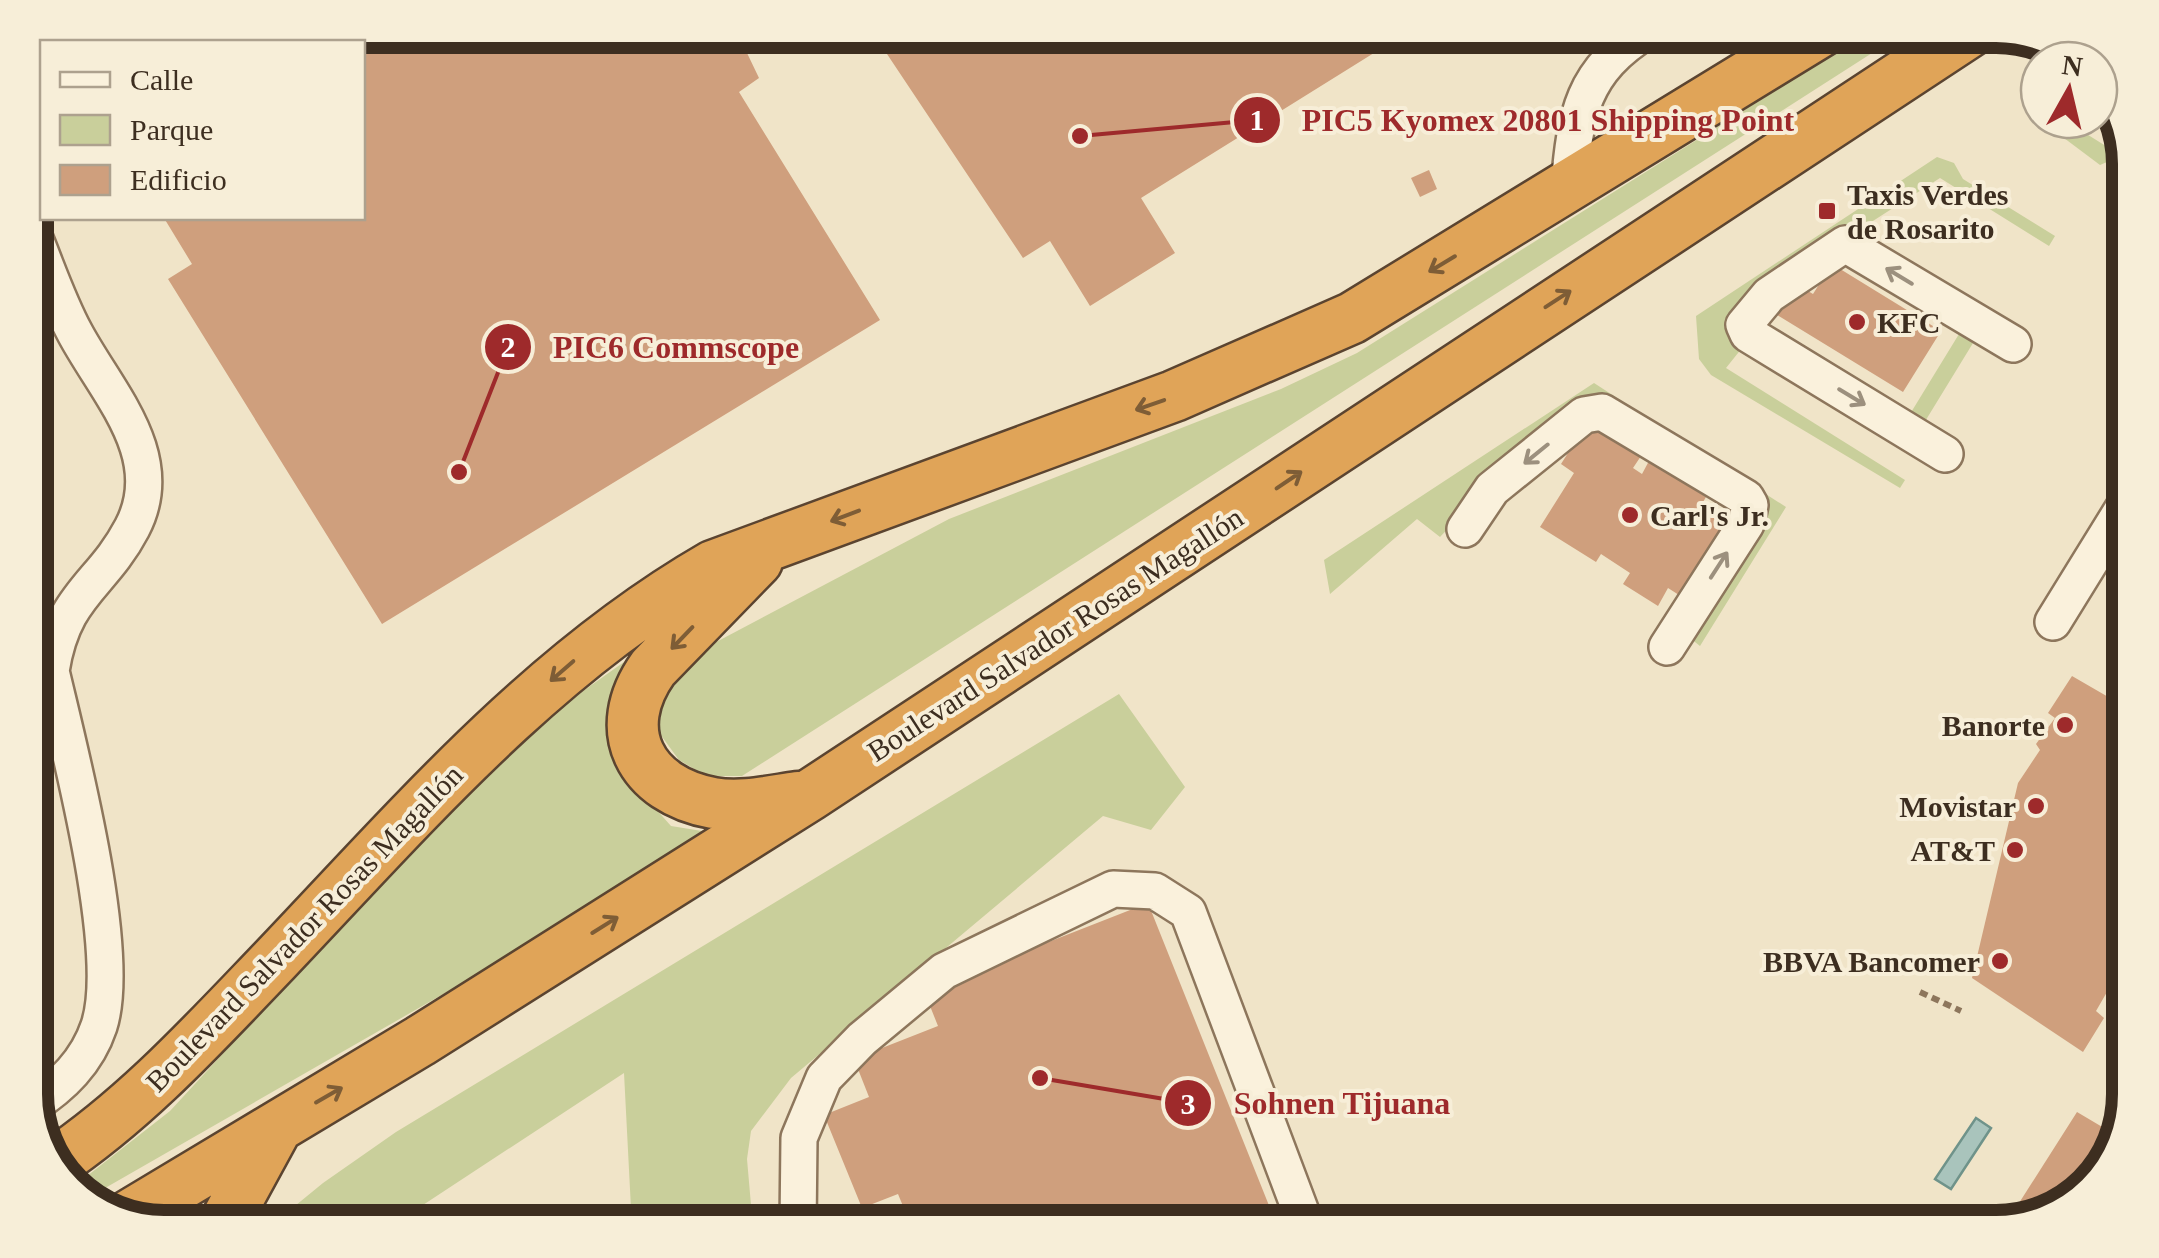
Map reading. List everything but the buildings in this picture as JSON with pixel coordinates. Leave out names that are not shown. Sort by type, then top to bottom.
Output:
[{"type":"highway","name":"Boulevard Salvador Rosas Magallón","points":[[65,1155],[132,1102],[200,1039],[395,834],[563,669],[665,594],[713,566],[1261,362],[1352,318],[1794,48]]},
{"type":"highway","name":"Boulevard Salvador Rosas Magallón","points":[[141,1208],[420,1041],[810,796],[1945,48]]},
{"type":"highway","points":[[774,543],[652,668],[639,687],[630,730],[646,767],[686,795],[714,803],[747,804],[810,796]]},
{"type":"highway","points":[[232,1210],[278,1125]]},
{"type":"street","points":[[1569,186],[1574,126],[1585,94],[1608,60],[1624,48]]},
{"type":"street","points":[[1944,454],[1748,334],[1744,325],[1769,294],[1845,244],[2013,344]]},
{"type":"street","points":[[48,270],[74,332],[135,436],[146,470],[143,505],[130,532],[78,596],[56,638],[51,672],[102,930],[106,995],[88,1052],[69,1077],[48,1093]]},
{"type":"street","points":[[1464,529],[1492,490],[1584,416],[1602,412],[1746,498],[1750,505],[1746,524],[1666,648]]},
{"type":"street","points":[[2053,622],[2111,528]]},
{"type":"street","points":[[798,1210],[799,1138],[824,1078],[862,1039],[944,971],[1113,889],[1155,890],[1188,912],[1300,1210]]},
{"type":"path","points":[[1920,992],[1962,1011]]},
{"type":"green space","points":[[1843,48],[1880,48],[742,776],[706,776],[679,760],[660,734],[657,708],[686,658],[949,519],[1281,389],[1357,353]]},
{"type":"green space","points":[[2067,140],[2096,140],[2109,148],[2107,162],[2100,165]]},
{"type":"green space","points":[[1937,157],[1954,163],[1963,179],[2055,236],[2049,246],[1940,178],[1734,310],[1746,343],[1726,368],[1905,480],[1900,488],[1711,375],[1699,359],[1696,316]]},
{"type":"green space","points":[[1978,303],[1992,312],[1913,441],[1899,432]]},
{"type":"green space","points":[[1594,383],[1786,507],[1700,646],[1685,634],[1753,525],[1606,405],[1474,501],[1440,537],[1417,519],[1330,594],[1324,560]]},
{"type":"green space","points":[[672,628],[631,781],[671,826],[708,832],[532,943],[100,1191],[84,1178],[170,1111],[422,838],[569,701]]},
{"type":"green space","points":[[1119,694],[1185,787],[1151,830],[1103,816],[791,1078],[751,1131],[747,1159],[751,1210],[631,1210],[624,1073],[415,1210],[290,1210],[396,1132]]},
{"type":"water","points":[[1976,1118],[1991,1128],[1951,1189],[1935,1179]]},
{"type":"place","name":"PIC5 Kyomex 20801 Shipping Point","points":[[1080,136]]},
{"type":"place","name":"Taxis Verdes de Rosarito","points":[[1827,211]]},
{"type":"place","name":"KFC","points":[[1857,322]]},
{"type":"place","name":"PIC6 Commscope","points":[[459,472]]},
{"type":"place","name":"Carl's Jr.","points":[[1630,515]]},
{"type":"place","name":"Banorte","points":[[2065,725]]},
{"type":"place","name":"Movistar","points":[[2036,806]]},
{"type":"place","name":"AT&T","points":[[2015,850]]},
{"type":"place","name":"BBVA Bancomer","points":[[2000,961]]},
{"type":"place","name":"Sohnen Tijuana","points":[[1040,1078]]}]
